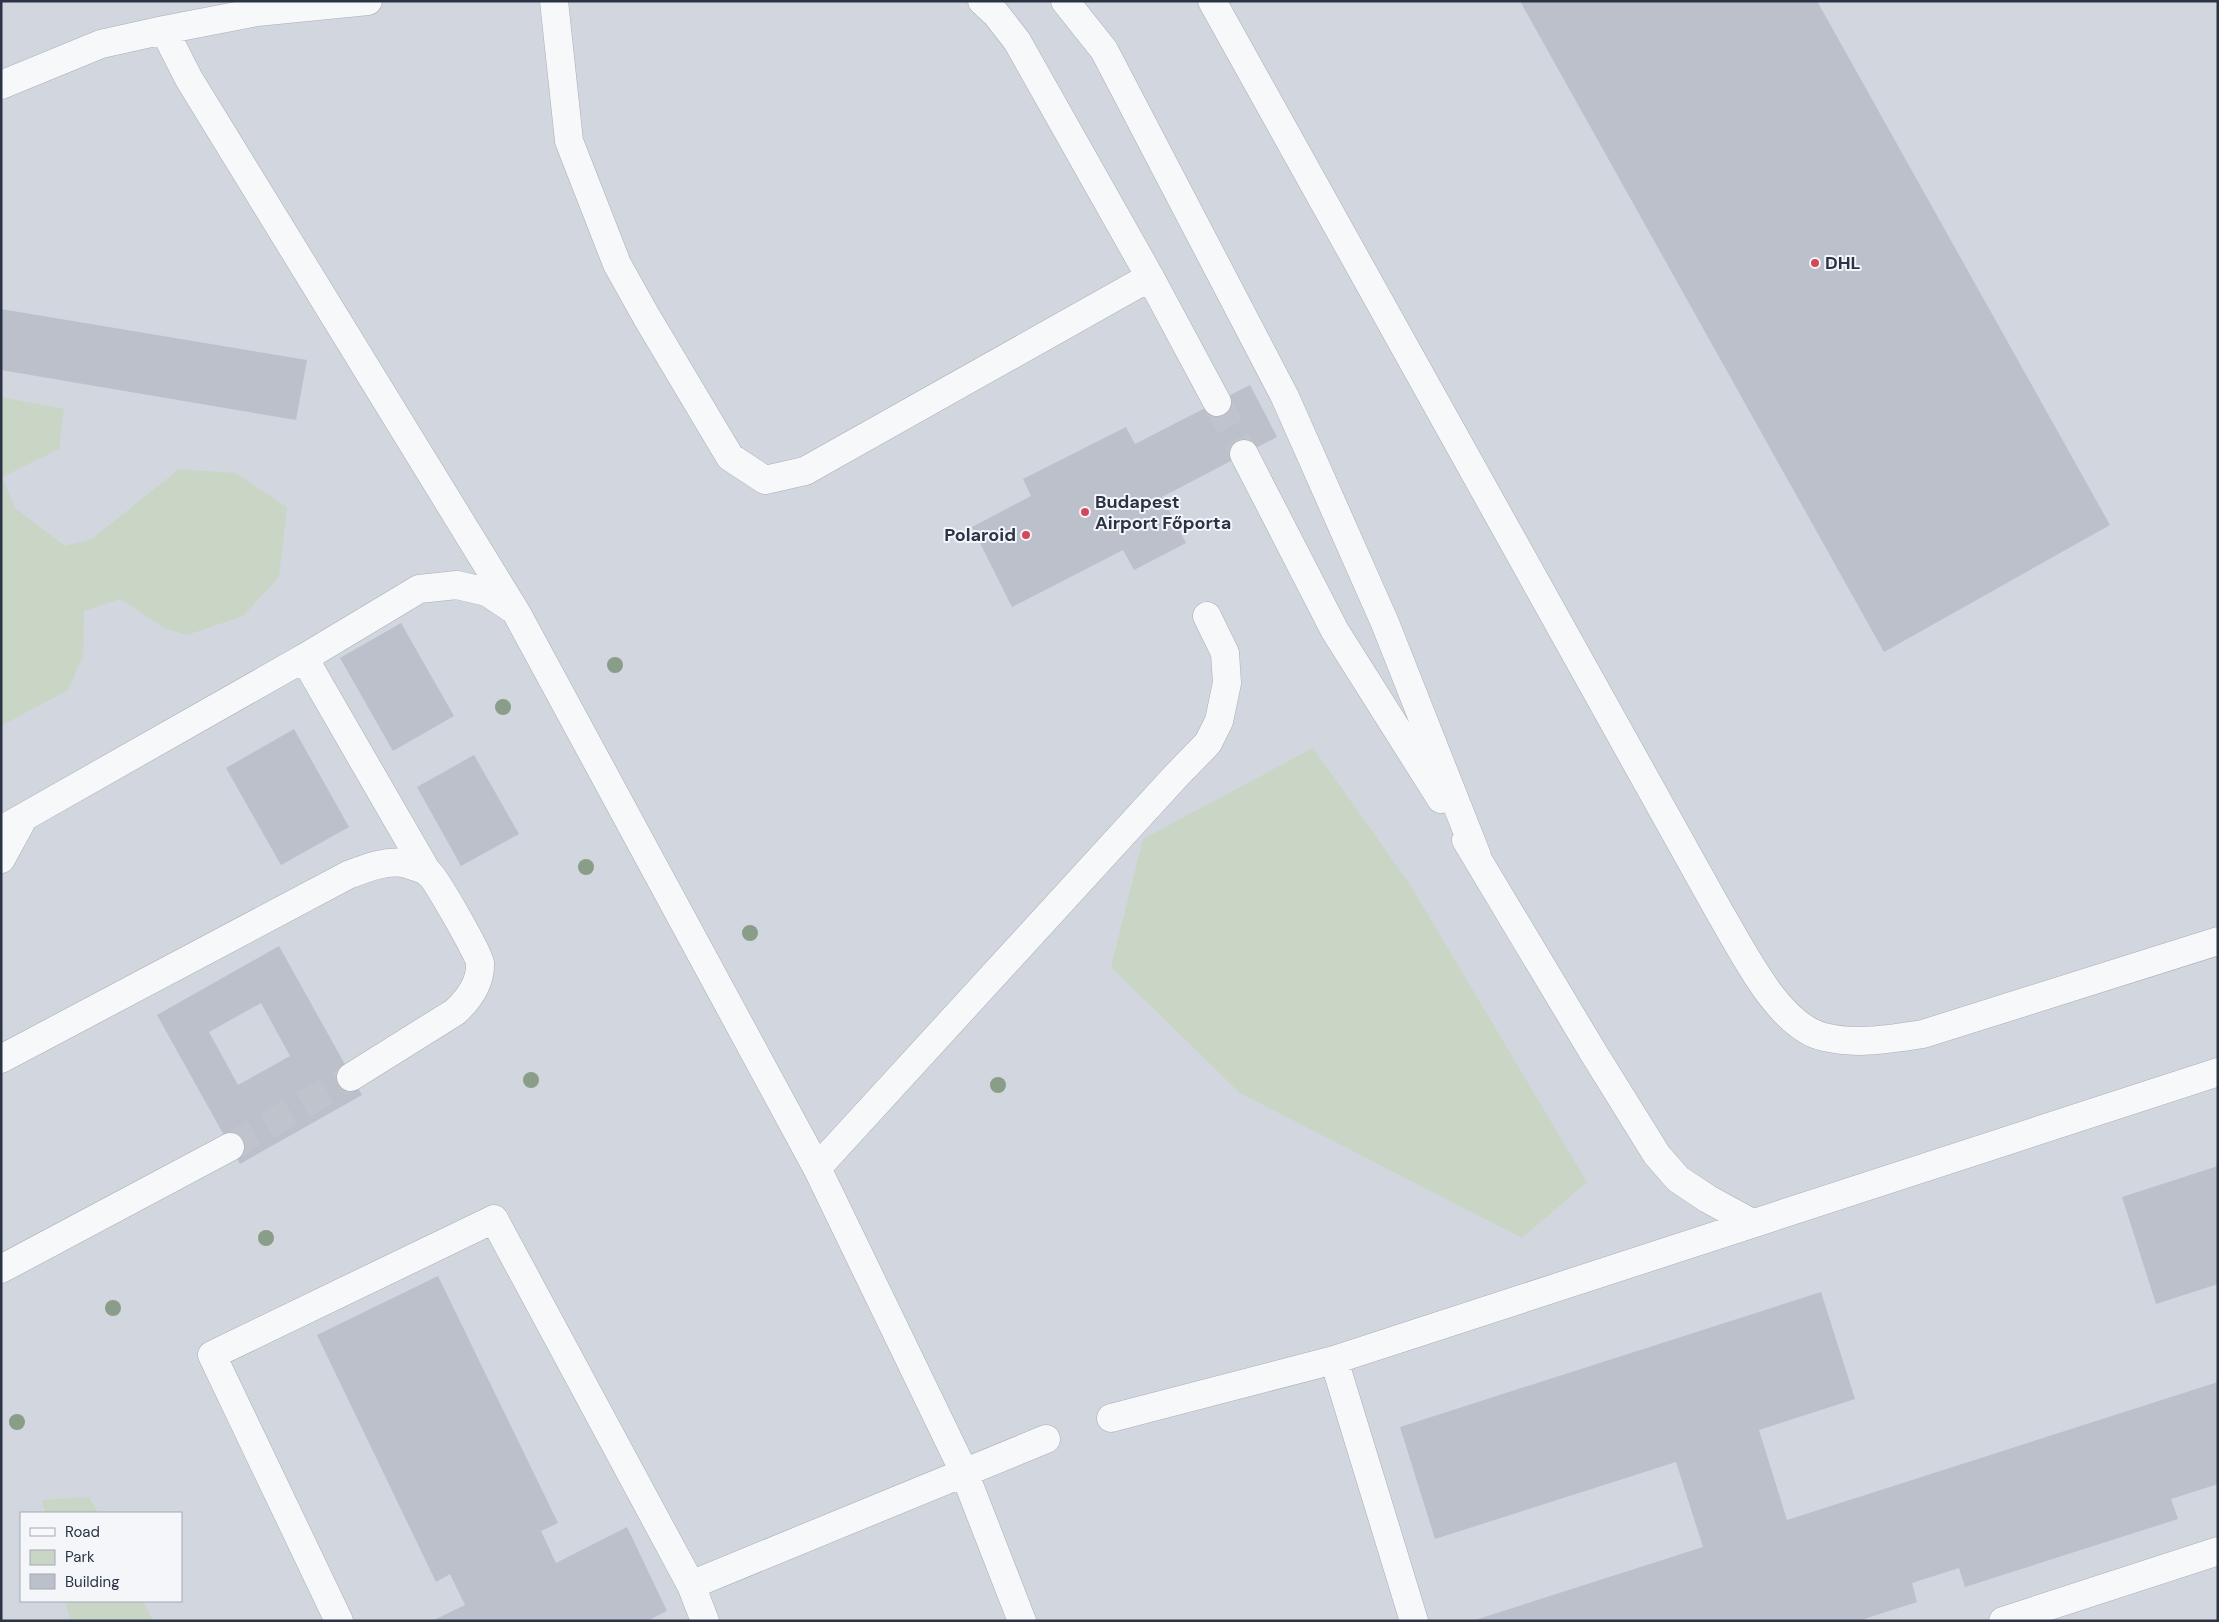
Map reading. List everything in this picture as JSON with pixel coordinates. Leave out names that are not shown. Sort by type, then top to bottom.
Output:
[{"type":"lane","points":[[1,85],[101,44],[257,12],[368,1]]},
{"type":"lane","points":[[554,1],[569,141],[617,264],[730,457],[765,480],[805,471],[1150,277]]},
{"type":"lane","points":[[982,1],[996,14],[1017,41],[1150,277],[1217,402]]},
{"type":"lane","points":[[1065,1],[1104,50],[1285,397],[1385,623],[1477,856]]},
{"type":"lane","points":[[1212,1],[1720,913],[1779,1005],[1798,1024],[1823,1037],[1848,1040],[1878,1041],[1923,1034],[2218,941]]},
{"type":"lane","points":[[164,30],[189,79],[516,612],[817,1168],[964,1472],[1022,1621]]},
{"type":"lane","points":[[1244,454],[1335,631],[1477,856],[1592,1052],[1657,1155],[1678,1179],[1708,1199],[1752,1223]]},
{"type":"lane","points":[[1,830],[304,658],[419,589],[457,585],[487,592],[516,612]]},
{"type":"lane","points":[[817,1168],[1208,743],[1219,721],[1228,683],[1225,653],[1207,616]]},
{"type":"lane","points":[[304,658],[428,873],[475,947],[480,962],[476,985],[467,1001],[455,1012],[351,1077]]},
{"type":"lane","points":[[1,859],[24,817]]},
{"type":"lane","points":[[1,1059],[348,875],[374,865],[406,864],[428,873]]},
{"type":"lane","points":[[1111,1418],[1334,1360],[2218,1072]]},
{"type":"lane","points":[[1,1269],[230,1148]]},
{"type":"lane","points":[[339,1621],[212,1355],[494,1219],[691,1585],[705,1621]]},
{"type":"lane","points":[[1334,1360],[1414,1621]]},
{"type":"lane","points":[[691,1585],[1046,1439]]},
{"type":"lane","points":[[2003,1621],[2218,1551]]},
{"type":"shaded area","points":[[1,1],[2218,1],[2218,1621],[1,1621]]},
{"type":"green space","points":[[1,397],[64,409],[59,449],[2,477],[15,508],[65,546],[92,539],[179,469],[235,473],[287,507],[279,577],[243,616],[187,635],[164,628],[120,599],[84,611],[83,656],[68,690],[1,726]]},
{"type":"green space","points":[[1313,748],[1409,883],[1587,1182],[1522,1238],[1240,1093],[1111,967],[1143,839]]},
{"type":"green space","points":[[89,1497],[97,1512],[45,1512],[42,1500]]},
{"type":"green space","points":[[65,1602],[144,1602],[153,1621],[70,1621]]},
{"type":"building","name":"DHL","points":[[1520,1],[1817,1],[2110,525],[1884,652]]},
{"type":"building","points":[[1,309],[307,360],[296,420],[1,370]]},
{"type":"building","name":"Budapest Airport Főporta","points":[[1250,385],[1277,437],[1162,497],[1186,543],[1134,570],[1123,550],[1012,607],[972,527],[1031,496],[1023,479],[1126,427],[1135,444]]},
{"type":"building","points":[[401,623],[454,716],[393,751],[340,658]]},
{"type":"building","points":[[294,729],[349,827],[281,865],[226,768]]},
{"type":"building","points":[[474,755],[519,834],[461,866],[417,787]]},
{"type":"building","points":[[279,946],[362,1095],[240,1164],[157,1015]],"holes":[[[261,1003],[290,1056],[238,1085],[209,1032]]]},
{"type":"building","points":[[2218,1166],[2218,1284],[2156,1304],[2122,1197]]},
{"type":"building","points":[[438,1276],[558,1523],[541,1531],[556,1563],[627,1527],[667,1611],[647,1621],[432,1621],[465,1605],[450,1574],[436,1582],[317,1335]]},
{"type":"building","points":[[1821,1292],[1855,1399],[1759,1430],[1787,1520],[2218,1382],[2218,1484],[2171,1499],[2178,1519],[1965,1587],[1959,1568],[1912,1583],[1917,1602],[1858,1621],[1472,1621],[1703,1547],[1676,1462],[1435,1539],[1400,1427]]},
{"type":"tunnel","points":[[1217,402],[1244,454]]},
{"type":"tunnel","points":[[230,1147],[351,1077]]},
{"type":"place","name":"DHL","points":[[1815,263]]},
{"type":"place","name":"Budapest Airport Főporta","points":[[1085,512]]},
{"type":"place","name":"Polaroid","points":[[1026,535]]}]
